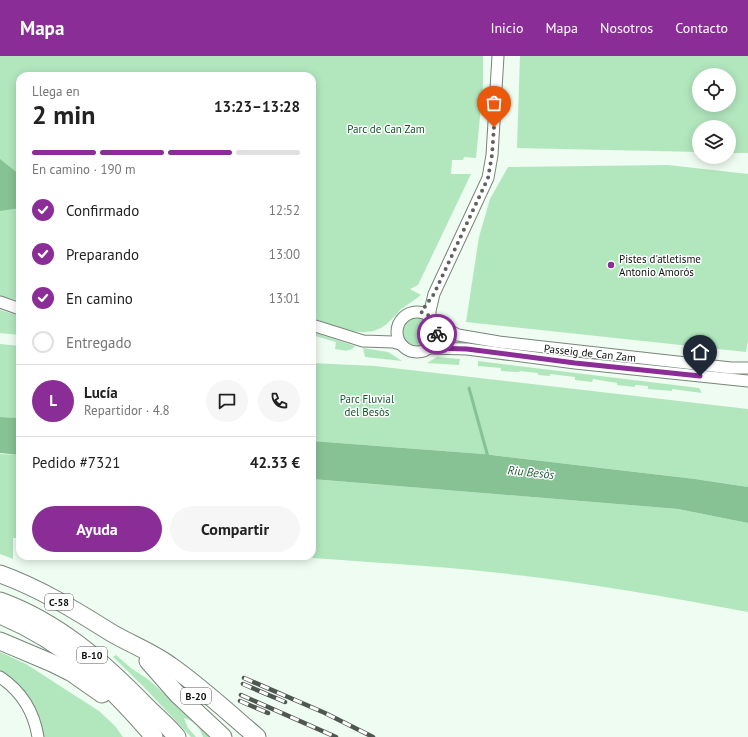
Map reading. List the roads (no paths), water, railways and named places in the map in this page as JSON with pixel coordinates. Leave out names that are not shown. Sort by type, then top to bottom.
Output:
[{"type":"highway","name":"C-58","points":[[0,574],[46,594],[69,607],[115,635],[148,660]]},
{"type":"highway","name":"B-10","points":[[0,601],[42,620],[82,646],[121,680],[178,737]]},
{"type":"highway","points":[[0,615],[17,622],[58,645],[88,668],[124,702],[154,737]]},
{"type":"highway","points":[[115,635],[152,654],[171,666],[257,737]]},
{"type":"highway","points":[[0,641],[52,663],[86,682],[119,709],[149,737]]},
{"type":"highway","points":[[148,660],[177,694],[223,737]]},
{"type":"highway","name":"B-20","points":[[148,660],[183,684],[239,737]]},
{"type":"street","points":[[429,317],[408,313],[400,320],[396,331],[397,338],[406,350],[414,353],[423,352],[430,348],[437,335],[429,317],[434,294],[488,178],[492,155],[498,56]]},
{"type":"street","points":[[0,302],[16,308]]},
{"type":"street","name":"Passeig de Can Zam","points":[[429,317],[458,335],[499,342],[731,368],[748,368]]},
{"type":"street","points":[[316,326],[363,341],[393,342],[400,344]]},
{"type":"street","name":"Passeig de Can Zam","points":[[430,348],[467,349],[575,363],[748,381]]},
{"type":"street","points":[[0,677],[10,683],[26,703],[37,726],[38,737]]},
{"type":"water","points":[[0,159],[16,172],[16,209],[0,211]]},
{"type":"water","points":[[0,417],[16,418],[16,455],[0,453]]},
{"type":"water","name":"Riu Besòs","points":[[316,441],[483,454],[695,479],[748,487],[748,523],[678,509],[316,479]]},
{"type":"waterway","points":[[469,388],[488,457]]},
{"type":"railway","points":[[244,678],[325,713],[373,737]]},
{"type":"railway","points":[[243,684],[285,702]]},
{"type":"railway","points":[[241,695],[336,737]]},
{"type":"railway","points":[[240,701],[268,713]]},
{"type":"place","name":"Pistes d'atletisme Antonio Amorós","points":[[611,265]]},
{"type":"park label","name":"Parc de Can Zam","points":[[386,129]]},
{"type":"park label","name":"Parc Fluvial del Besòs","points":[[367,405]]}]
